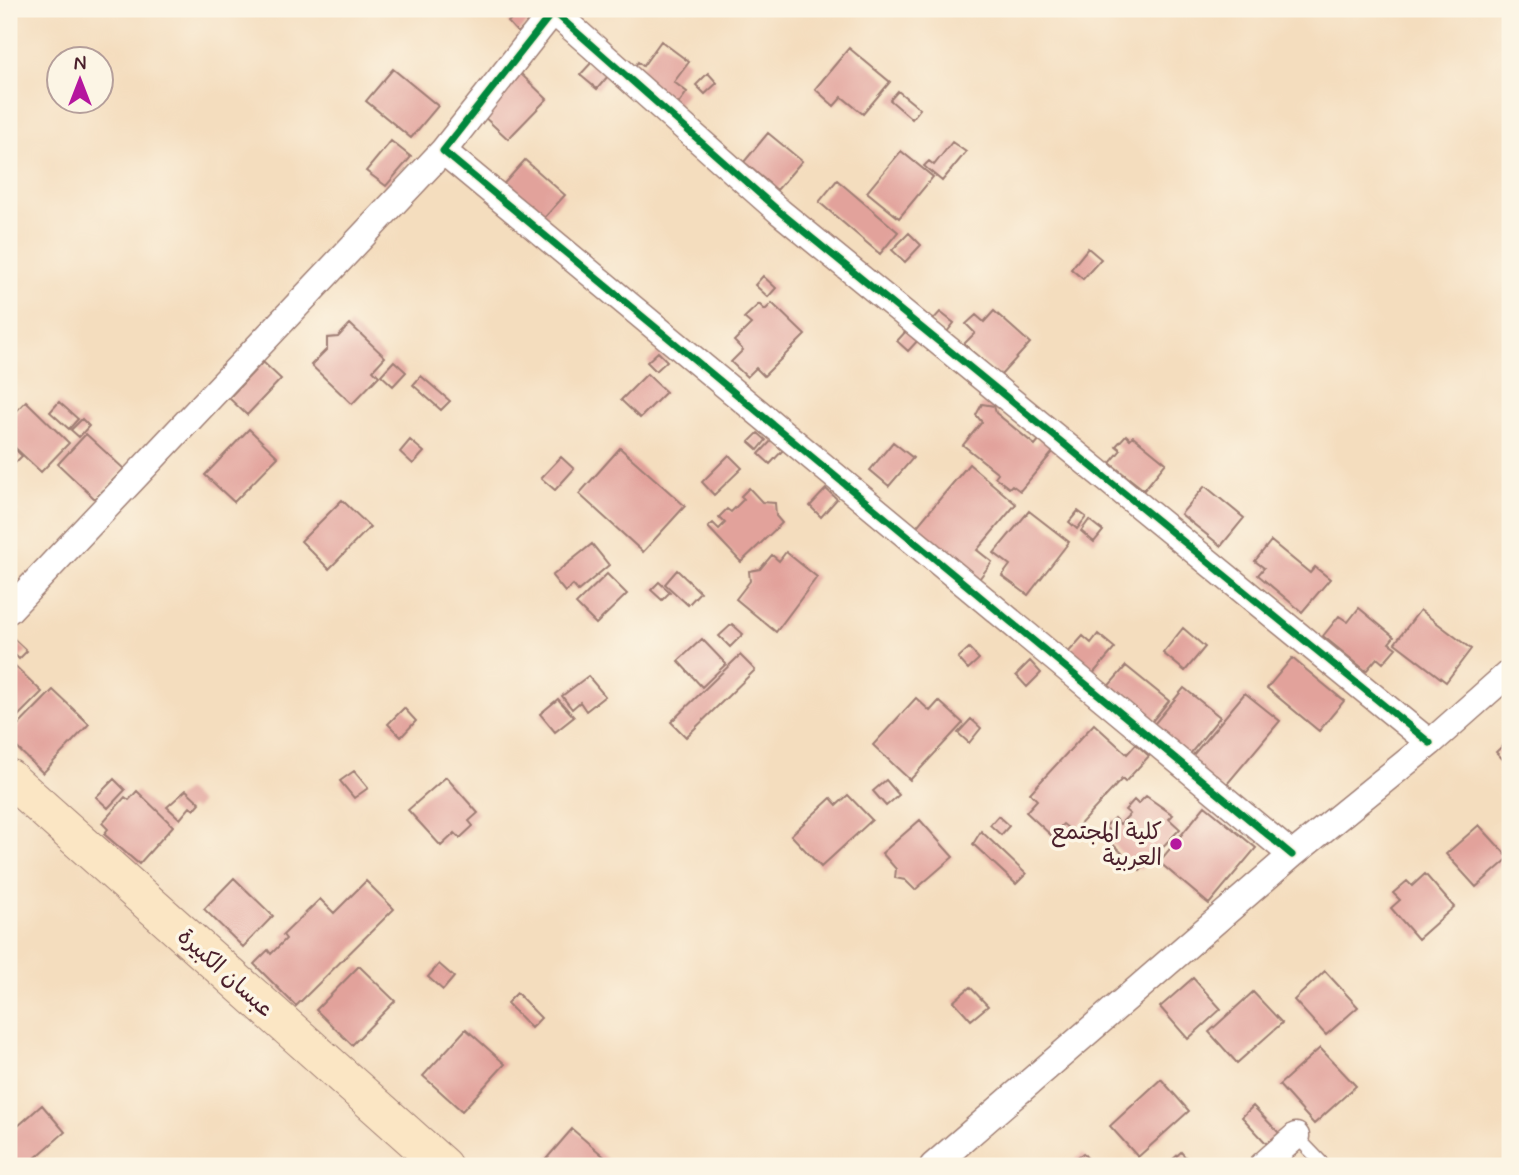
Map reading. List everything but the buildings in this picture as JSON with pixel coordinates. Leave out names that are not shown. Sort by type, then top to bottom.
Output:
[{"type":"main road","name":"عبسان الكبيرة","points":[[9,778],[443,1166]]},
{"type":"street","points":[[9,610],[443,150],[554,10],[780,212],[1430,743]]},
{"type":"street","points":[[443,150],[1292,855]]},
{"type":"street","points":[[933,1166],[1292,855],[1430,743],[1510,672]]},
{"type":"street","points":[[1262,1166],[1296,1136]]},
{"type":"lane","points":[[1296,1136],[1325,1166]]},
{"type":"cycle path","points":[[555,9],[443,151],[1292,855]]},
{"type":"cycle path","points":[[553,11],[780,212],[1430,743]]},
{"type":"place","name":"كلية المجتمع العربية","points":[[1176,844]]}]
